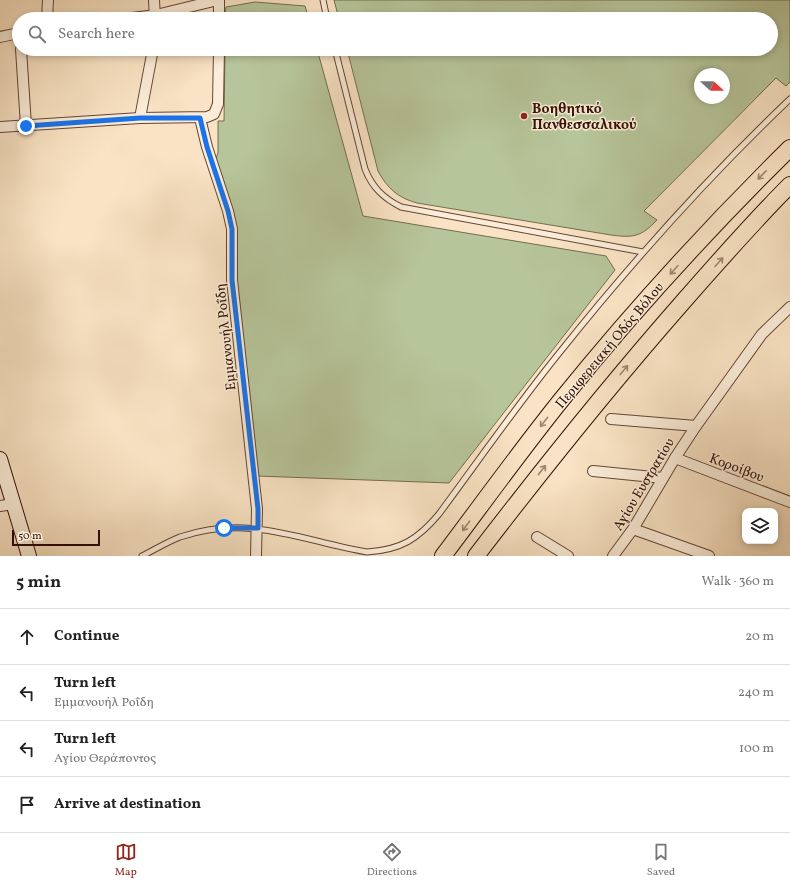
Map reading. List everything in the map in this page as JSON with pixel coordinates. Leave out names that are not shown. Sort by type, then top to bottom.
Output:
[{"type":"main road","name":"Περιφερειακή Οδός Βόλου","points":[[443,556],[562,399],[604,349],[709,230],[790,148]]},
{"type":"main road","name":"Περιφερειακή Οδός Βόλου","points":[[476,556],[551,458],[628,365],[705,277],[790,185]]},
{"type":"main road","points":[[0,458],[7,505],[29,556]]},
{"type":"street","points":[[47,12],[48,0]]},
{"type":"street","points":[[154,0],[155,12]]},
{"type":"street","points":[[174,12],[218,0],[219,12]]},
{"type":"street","points":[[0,37],[12,35]]},
{"type":"street","points":[[21,56],[26,126]]},
{"type":"street","points":[[140,118],[151,56]]},
{"type":"street","points":[[0,127],[140,118],[200,118],[214,114],[218,104],[218,56]]},
{"type":"street","name":"Εμμανουήλ Ροΐδη","points":[[200,118],[207,147],[228,211],[232,229],[232,280],[251,443],[258,528],[256,556]]},
{"type":"street","name":"Αγίου Ευστρατίου","points":[[613,556],[633,529],[675,458],[696,426],[762,334],[790,307]]},
{"type":"street","points":[[611,418],[696,426]]},
{"type":"street","name":"Κοροίβου","points":[[675,458],[790,502]]},
{"type":"street","points":[[593,471],[663,478]]},
{"type":"street","points":[[633,529],[709,556]]},
{"type":"street","points":[[537,537],[568,556]]},
{"type":"lane","points":[[323,0],[326,12]]},
{"type":"lane","points":[[337,56],[365,168],[373,186],[392,203],[401,208],[643,252]]},
{"type":"lane","points":[[142,556],[167,543],[195,533],[224,528],[258,528],[367,552],[384,551],[404,545],[417,537],[439,514],[560,352],[643,252],[739,148],[790,99]]},
{"type":"green space","points":[[334,0],[790,0],[790,82],[786,86],[776,78],[644,211],[657,220],[641,233],[631,236],[611,235],[417,203],[410,201],[394,192],[378,171],[349,56],[778,56],[778,12],[337,12]]},
{"type":"green space","points":[[255,2],[305,6],[307,12],[226,12],[226,7]]},
{"type":"green space","points":[[225,56],[319,56],[363,216],[606,256],[615,270],[449,483],[257,476],[233,260],[216,158],[218,153],[218,121],[224,121]]},
{"type":"place","name":"Βοηθητικό Πανθεσσαλικού","points":[[524,116]]},
{"type":"route","points":[[26,126],[140,118],[200,118],[207,147],[214,162],[232,229],[232,280],[258,509],[258,528],[224,528]]}]
